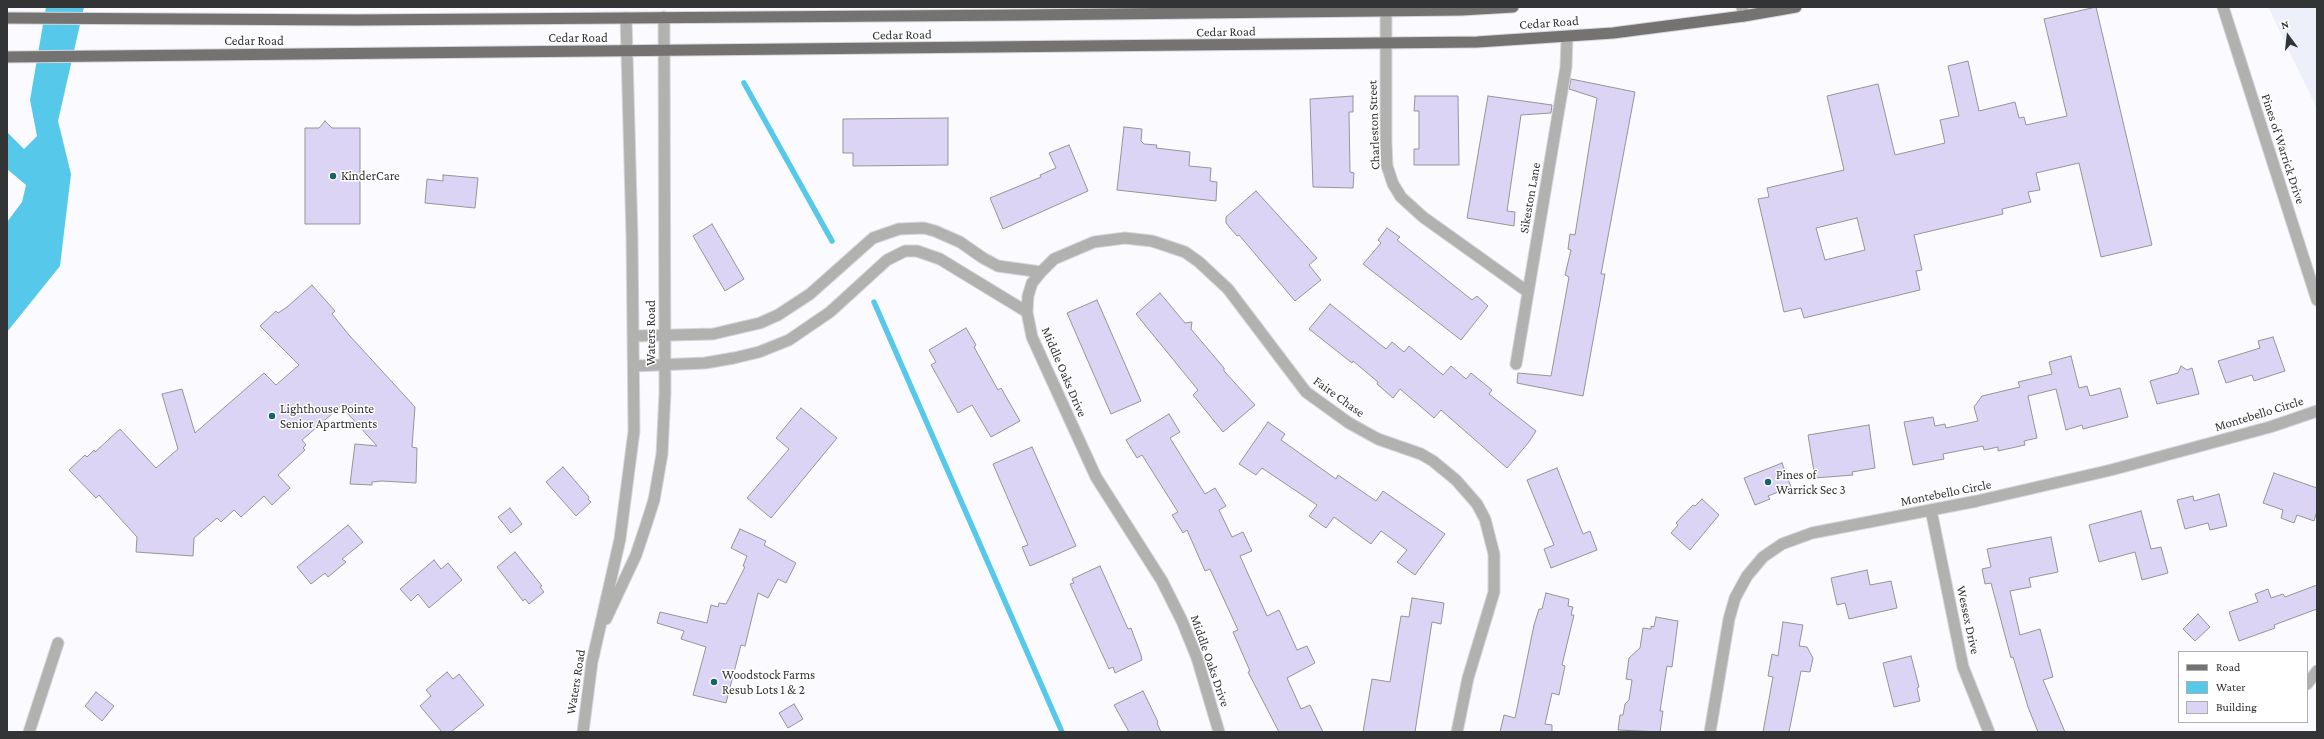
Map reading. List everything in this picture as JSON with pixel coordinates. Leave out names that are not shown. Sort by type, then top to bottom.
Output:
[{"type":"main road","name":"Cedar Road","points":[[7,18],[357,20],[1386,11],[1513,7]]},
{"type":"main road","name":"Cedar Road","points":[[7,57],[1386,44],[1567,37],[1743,12],[1796,7]]},
{"type":"street","name":"Pines of Warrick Drive","points":[[2223,7],[2317,300]]},
{"type":"street","name":"Charleston Street","points":[[1386,11],[1387,166],[1393,184],[1401,197],[1423,217],[1528,292]]},
{"type":"street","name":"Waters Road","points":[[598,637],[636,554],[654,500],[662,454],[665,364],[664,17]]},
{"type":"street","name":"Waters Road","points":[[582,732],[587,692],[620,539],[634,431],[634,336],[626,18]]},
{"type":"street","name":"Sikeston Lane","points":[[1516,364],[1566,68],[1567,37]]},
{"type":"street","points":[[634,336],[727,332],[778,315],[810,294],[872,238],[900,229],[924,228],[935,231],[960,242],[994,264],[1041,272]]},
{"type":"street","name":"Faire Chase","points":[[1027,312],[1028,296],[1032,283],[1041,272],[1054,259],[1088,245],[1125,238],[1152,241],[1184,252],[1199,262],[1228,289],[1294,379],[1310,395],[1349,423],[1378,439],[1421,454],[1456,480],[1476,504],[1484,519],[1494,554],[1495,573],[1494,592],[1468,678],[1457,732]]},
{"type":"street","points":[[634,366],[705,363],[759,352],[789,340],[830,312],[887,260],[905,251],[917,251],[940,259],[1027,312]]},
{"type":"street","name":"Middle Oaks Drive","points":[[1027,312],[1032,337],[1096,477],[1162,581],[1182,621],[1198,658],[1219,732]]},
{"type":"street","name":"Montebello Circle","points":[[1710,732],[1729,619],[1735,598],[1747,576],[1763,557],[1782,544],[1812,533],[1931,510],[2111,470],[2270,427],[2317,411]]},
{"type":"street","name":"Wessex Drive","points":[[1931,510],[1963,667],[1989,732]]},
{"type":"street","points":[[29,732],[58,643]]},
{"type":"street","points":[[2308,683],[2317,671]]},
{"type":"shaded area","points":[[2268,7],[2317,7],[2317,109]]},
{"type":"water","points":[[46,7],[84,7],[58,121],[71,174],[60,266],[7,332],[7,222],[22,202],[26,185],[7,169],[7,132],[24,149],[37,136],[30,100]]},
{"type":"building","points":[[2096,7],[2152,245],[2101,257],[2079,163],[2036,173],[2040,190],[2028,192],[2031,202],[2002,209],[2003,214],[1914,235],[1922,270],[1916,271],[1920,290],[1804,318],[1801,308],[1784,312],[1758,199],[1769,197],[1767,188],[1844,170],[1827,96],[1878,84],[1895,155],[1945,143],[1940,120],[1959,116],[1948,66],[1968,61],[1979,111],[2015,102],[2019,118],[2024,117],[2026,125],[2067,116],[2044,19]],"holes":[[[1857,218],[1865,250],[1825,260],[1816,228]]]},
{"type":"building","points":[[1571,79],[1635,92],[1601,274],[1605,274],[1583,396],[1517,383],[1518,373],[1551,376],[1569,277],[1565,275],[1571,250],[1568,249],[1570,234],[1575,235],[1597,98],[1569,89]]},
{"type":"building","points":[[1353,96],[1353,112],[1349,112],[1350,172],[1354,173],[1353,188],[1313,187],[1310,99]]},
{"type":"building","points":[[1415,96],[1458,96],[1459,165],[1414,165],[1414,149],[1419,149],[1419,111],[1414,111]]},
{"type":"building","points":[[1488,96],[1552,105],[1551,113],[1521,115],[1507,211],[1515,212],[1514,226],[1467,218]]},
{"type":"building","points":[[948,118],[948,165],[853,166],[853,153],[843,153],[843,119]]},
{"type":"building","name":"KinderCare","points":[[325,121],[332,128],[360,128],[360,224],[305,224],[305,128],[319,128]]},
{"type":"building","points":[[1124,127],[1142,129],[1141,141],[1144,144],[1157,145],[1156,148],[1190,152],[1189,166],[1211,168],[1210,181],[1217,182],[1216,201],[1117,190]]},
{"type":"building","points":[[1069,145],[1088,191],[1003,229],[990,198],[1041,177],[1040,175],[1056,168],[1049,153]]},
{"type":"building","points":[[443,175],[478,178],[475,208],[425,203],[427,179],[443,181]]},
{"type":"building","points":[[1256,191],[1317,258],[1309,265],[1321,280],[1295,301],[1239,235],[1237,236],[1226,223],[1226,217]]},
{"type":"building","points":[[712,224],[744,279],[725,291],[693,236]]},
{"type":"building","points":[[1387,228],[1400,237],[1397,240],[1472,300],[1477,296],[1488,306],[1461,340],[1363,264],[1381,243],[1378,240]]},
{"type":"building","name":"Lighthouse Pointe Senior Apartments","points":[[312,285],[335,311],[332,314],[349,335],[415,407],[412,447],[417,448],[416,483],[382,481],[372,482],[372,485],[350,484],[355,444],[377,446],[341,406],[302,440],[306,445],[303,448],[305,450],[278,475],[290,488],[272,505],[264,496],[241,517],[234,510],[221,522],[217,518],[194,538],[193,556],[136,552],[137,537],[99,495],[96,498],[69,470],[85,455],[87,457],[94,450],[95,452],[120,429],[156,468],[178,449],[162,394],[182,389],[195,433],[264,373],[276,385],[299,365],[260,326],[276,311],[278,313],[287,307]]},
{"type":"building","points":[[1160,293],[1185,323],[1192,322],[1191,329],[1224,368],[1224,371],[1255,405],[1223,432],[1193,395],[1198,390],[1136,314]]},
{"type":"building","points":[[1097,300],[1141,401],[1111,414],[1067,313]]},
{"type":"building","points":[[1330,304],[1386,349],[1392,342],[1404,352],[1409,346],[1443,375],[1451,366],[1466,379],[1471,373],[1492,390],[1489,394],[1536,431],[1529,442],[1507,468],[1441,410],[1434,418],[1400,389],[1393,398],[1377,384],[1378,382],[1353,361],[1352,363],[1309,329]]},
{"type":"building","points":[[966,328],[976,345],[974,347],[998,390],[1001,388],[1020,421],[991,437],[972,405],[958,413],[931,365],[936,362],[929,350]]},
{"type":"building","points":[[2273,337],[2285,371],[2254,381],[2252,375],[2226,383],[2218,361],[2260,348],[2258,341]]},
{"type":"building","points":[[2071,356],[2079,388],[2087,386],[2090,396],[2120,388],[2128,417],[2083,429],[2082,425],[2066,430],[2056,389],[2028,396],[2037,438],[2024,441],[2025,445],[1998,451],[1998,447],[1984,450],[1983,446],[1943,454],[1944,459],[1913,465],[1904,422],[1933,417],[1935,426],[1945,424],[1946,428],[1978,421],[1974,407],[1982,396],[2020,387],[2018,382],[2052,374],[2049,362]]},
{"type":"building","points":[[2181,366],[2187,370],[2192,368],[2199,394],[2157,404],[2150,381],[2178,373]]},
{"type":"building","points":[[801,408],[837,438],[771,518],[747,498],[789,449],[776,438]]},
{"type":"building","points":[[1169,414],[1180,432],[1170,438],[1205,494],[1215,488],[1226,506],[1219,510],[1232,537],[1243,532],[1252,551],[1240,556],[1267,616],[1279,610],[1297,650],[1307,646],[1315,663],[1287,678],[1301,709],[1310,705],[1323,732],[1279,732],[1248,672],[1250,671],[1233,632],[1238,630],[1210,569],[1205,571],[1187,530],[1183,533],[1172,515],[1178,512],[1142,455],[1137,458],[1126,440]]},
{"type":"building","points":[[1268,422],[1285,434],[1281,440],[1336,479],[1338,475],[1376,501],[1383,491],[1445,534],[1415,575],[1397,562],[1407,550],[1381,531],[1371,544],[1334,517],[1326,528],[1309,516],[1317,505],[1262,468],[1256,475],[1239,464]]},
{"type":"building","points":[[1869,425],[1875,468],[1852,472],[1853,475],[1815,478],[1808,435]]},
{"type":"building","points":[[1032,447],[1076,546],[1030,566],[1022,547],[1028,545],[993,464]]},
{"type":"building","name":"Pines of Warrick Sec 3","points":[[1782,463],[1791,487],[1768,496],[1770,499],[1755,505],[1744,478]]},
{"type":"building","points":[[563,467],[589,497],[588,499],[591,502],[576,516],[546,482]]},
{"type":"building","points":[[1557,468],[1583,534],[1590,531],[1597,550],[1551,568],[1544,549],[1554,545],[1527,480]]},
{"type":"building","points":[[2274,473],[2317,488],[2317,511],[2314,521],[2297,515],[2294,523],[2281,518],[2283,510],[2263,503]]},
{"type":"building","points":[[2219,494],[2227,526],[2210,530],[2208,523],[2185,529],[2177,500],[2193,496],[2194,501]]},
{"type":"building","points":[[1702,499],[1719,515],[1690,550],[1671,533],[1678,525],[1676,523],[1693,505],[1695,506]]},
{"type":"building","points":[[510,508],[522,524],[511,533],[498,517]]},
{"type":"building","points":[[2141,511],[2151,549],[2161,547],[2168,573],[2142,580],[2135,552],[2099,562],[2089,525]]},
{"type":"building","points":[[348,525],[363,542],[342,559],[346,562],[328,577],[325,573],[311,584],[297,567]]},
{"type":"building","points":[[740,529],[766,541],[764,545],[796,563],[786,583],[778,579],[768,598],[758,593],[745,646],[741,645],[726,703],[693,695],[706,647],[681,639],[684,631],[657,623],[660,612],[707,623],[711,605],[718,607],[719,603],[726,604],[745,567],[743,566],[747,556],[731,548]]},
{"type":"building","points":[[2051,537],[2058,572],[2029,578],[2031,587],[2010,591],[2020,635],[2040,629],[2053,677],[2043,680],[2065,732],[2038,732],[2028,707],[2013,657],[2011,658],[1991,583],[1985,584],[1982,569],[1991,567],[1987,549]]},
{"type":"building","points":[[515,552],[542,586],[540,587],[544,592],[529,604],[525,599],[523,601],[497,567]]},
{"type":"building","points":[[434,560],[441,569],[448,563],[462,580],[429,608],[418,594],[411,601],[400,589]]},
{"type":"building","points":[[1100,566],[1128,629],[1131,628],[1142,660],[1115,673],[1113,667],[1109,669],[1070,584],[1074,583],[1072,579]]},
{"type":"building","points":[[1867,570],[1870,585],[1891,581],[1897,608],[1849,619],[1845,603],[1837,605],[1831,578]]},
{"type":"building","points":[[2317,585],[2317,609],[2274,625],[2275,628],[2239,641],[2229,612],[2258,602],[2255,594],[2268,589],[2271,598],[2283,594],[2285,597]]},
{"type":"building","points":[[1546,593],[1569,599],[1568,606],[1573,607],[1571,615],[1574,615],[1562,665],[1565,666],[1559,695],[1552,693],[1545,724],[1552,725],[1552,732],[1500,732],[1504,715],[1515,718],[1534,625],[1539,609],[1542,609]]},
{"type":"building","points":[[1412,598],[1444,603],[1441,624],[1432,622],[1415,732],[1363,732],[1372,679],[1390,682],[1401,616],[1409,617]]},
{"type":"building","points":[[2198,614],[2210,627],[2195,641],[2183,629]]},
{"type":"building","points":[[1656,617],[1678,621],[1672,667],[1667,666],[1660,711],[1663,711],[1660,732],[1618,730],[1620,715],[1623,715],[1625,704],[1629,700],[1632,680],[1626,679],[1629,658],[1640,648],[1643,628],[1651,629],[1651,626],[1654,627]]},
{"type":"building","points":[[1783,622],[1803,625],[1799,646],[1807,647],[1813,658],[1810,672],[1801,671],[1789,732],[1763,732],[1773,677],[1768,676],[1772,654],[1778,656]]},
{"type":"building","points":[[1911,656],[1919,687],[1917,688],[1920,701],[1894,707],[1883,663]]},
{"type":"building","points":[[447,672],[453,679],[459,674],[484,705],[451,732],[442,732],[420,706],[431,696],[426,690]]},
{"type":"building","points":[[1143,691],[1158,722],[1157,723],[1161,732],[1129,732],[1114,705]]},
{"type":"building","points":[[96,692],[114,706],[102,721],[85,706]]},
{"type":"building","points":[[794,704],[803,719],[788,728],[779,713]]},
{"type":"waterway","points":[[744,83],[832,241]]},
{"type":"waterway","points":[[874,302],[1062,732]]},
{"type":"place","name":"KinderCare","points":[[333,176]]},
{"type":"place","name":"Lighthouse Pointe Senior Apartments","points":[[272,416]]},
{"type":"place","name":"Pines of Warrick Sec 3","points":[[1768,482]]},
{"type":"place","name":"Woodstock Farms Resub Lots 1 & 2","points":[[714,682]]}]
